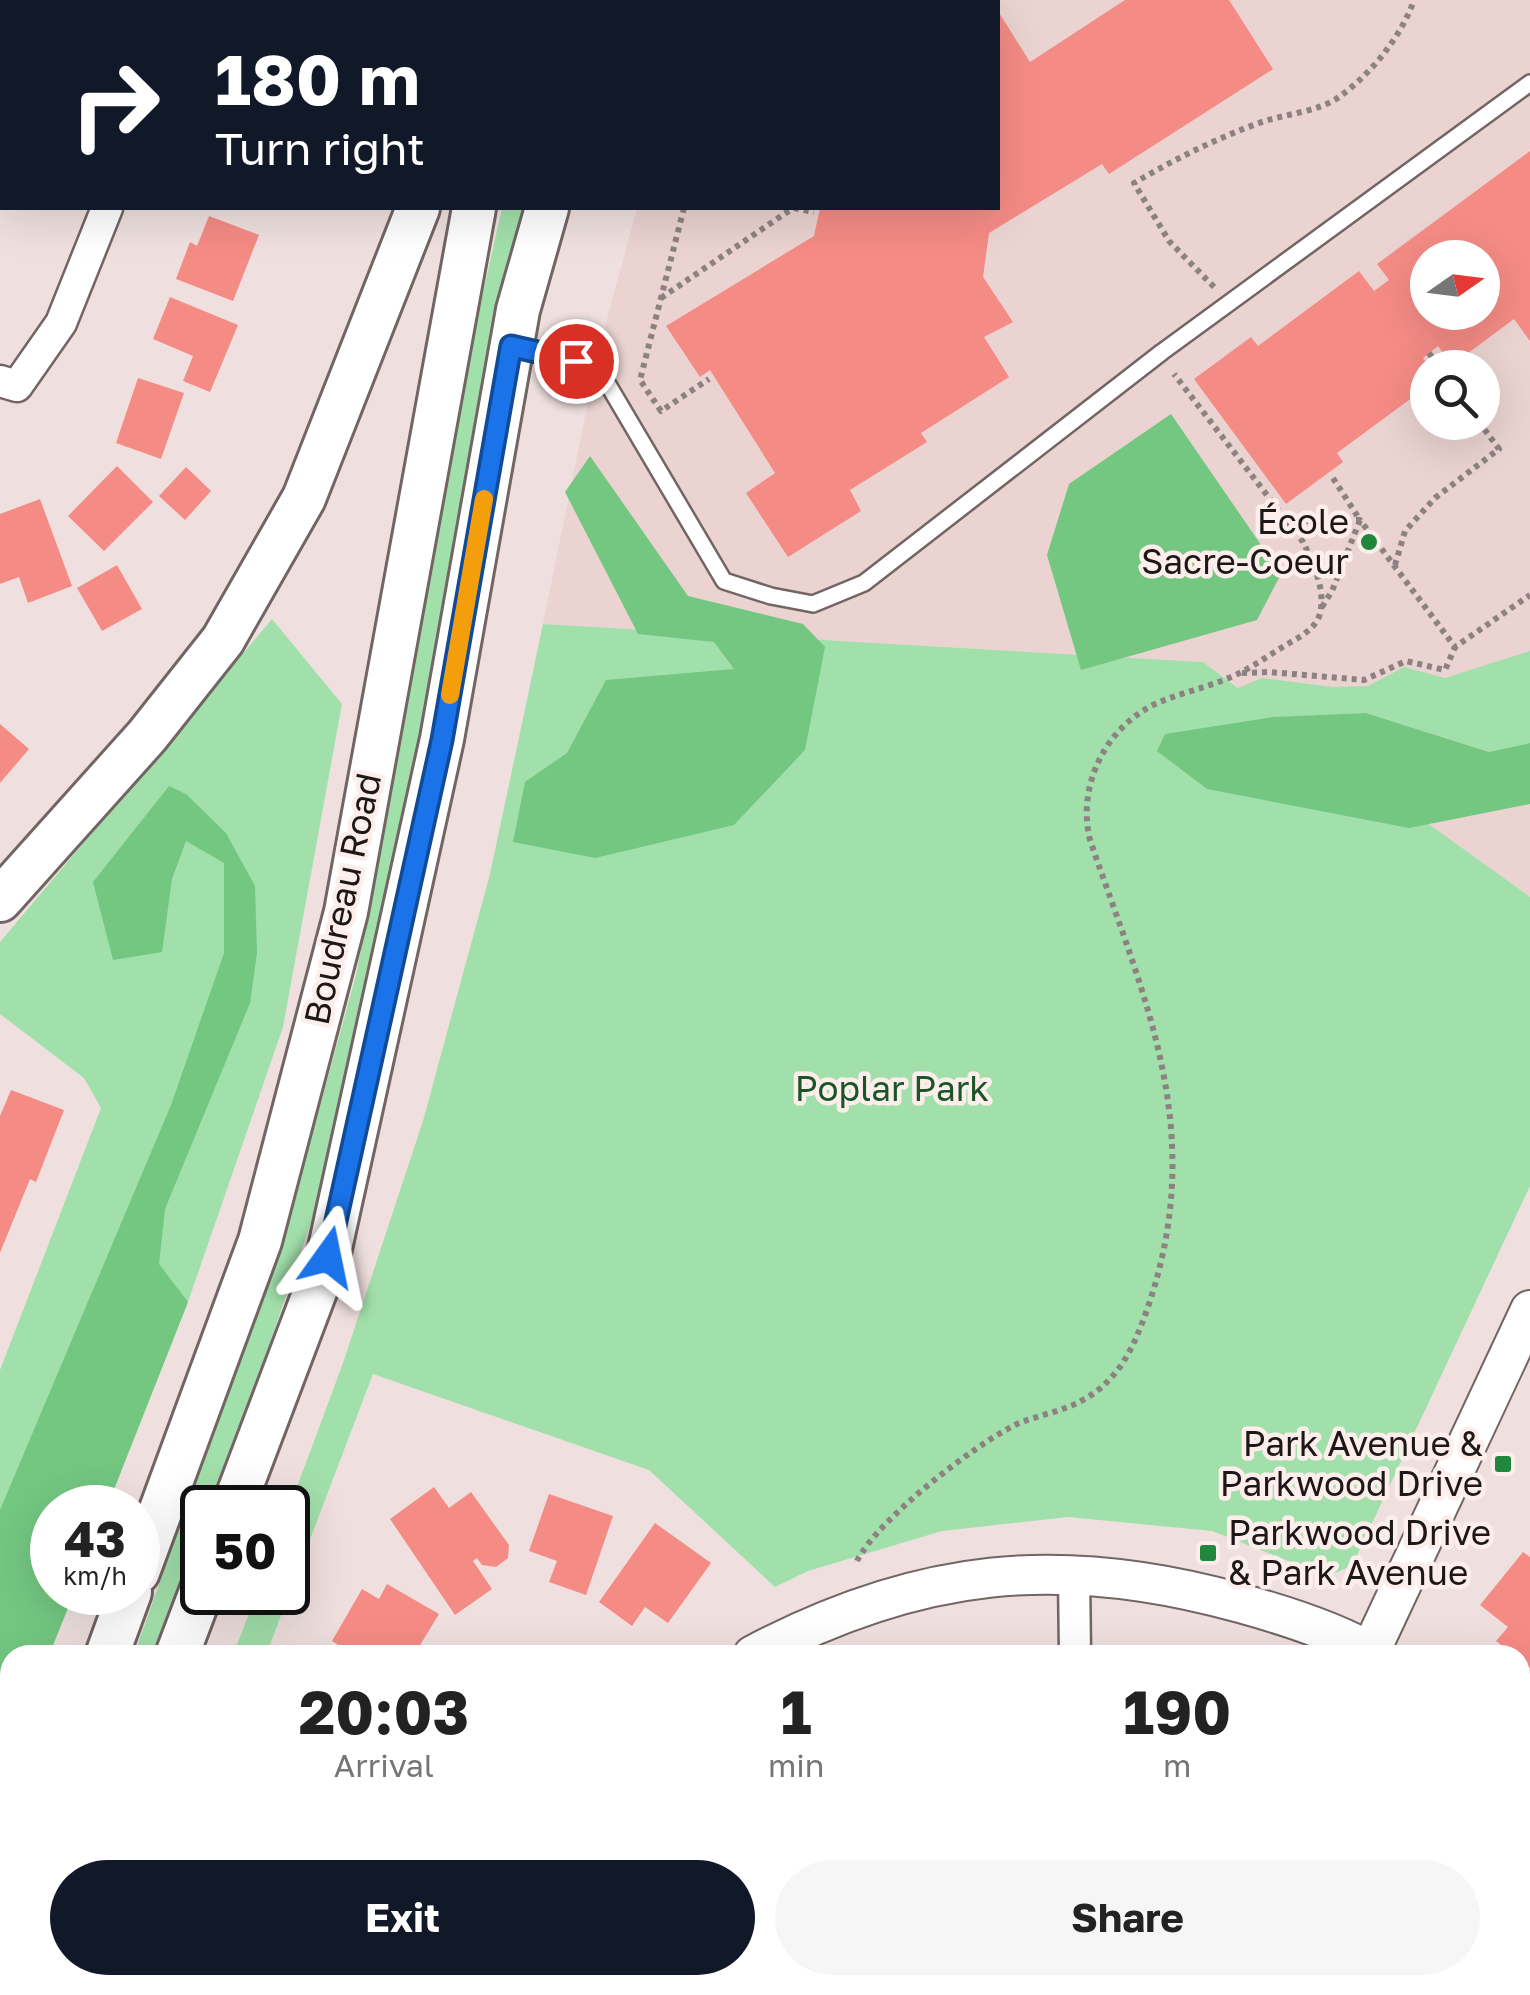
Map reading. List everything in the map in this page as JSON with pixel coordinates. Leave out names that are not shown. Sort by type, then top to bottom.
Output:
[{"type":"main road","points":[[0,900],[149,733],[223,640],[304,498],[417,210]]},
{"type":"main road","name":"Boudreau Road","points":[[160,1512],[260,1241],[346,912],[474,210]]},
{"type":"main road","name":"Boudreau Road","points":[[242,1485],[328,1257],[442,740],[511,346],[546,210]]},
{"type":"main road","points":[[111,1645],[122,1615]]},
{"type":"main road","points":[[182,1645],[193,1615]]},
{"type":"street","points":[[0,381],[18,386],[60,323],[106,210]]},
{"type":"street","points":[[1377,1645],[1530,1310]]},
{"type":"street","points":[[774,1645],[832,1618],[924,1588],[1019,1574],[1074,1574],[1181,1587],[1270,1611],[1353,1645]]},
{"type":"street","points":[[1074,1574],[1074,1645]]},
{"type":"lane","points":[[511,346],[597,366],[724,580],[770,596],[813,604],[864,584],[1228,304],[1530,84]]},
{"type":"path","points":[[1228,304],[1170,241],[1134,183],[1190,150],[1261,122],[1336,100],[1389,46],[1414,0]]},
{"type":"path","points":[[683,210],[640,380],[662,411],[708,379]]},
{"type":"path","points":[[660,298],[791,210]]},
{"type":"path","points":[[804,210],[814,212]]},
{"type":"path","points":[[1174,374],[1302,542],[1314,566],[1322,608]]},
{"type":"path","points":[[1395,566],[1405,532],[1435,498],[1498,449],[1492,440]]},
{"type":"path","points":[[1331,475],[1454,647]]},
{"type":"path","points":[[1285,521],[1360,520]]},
{"type":"path","points":[[857,1561],[884,1524],[978,1448],[1019,1424],[1090,1396],[1117,1372],[1133,1349],[1155,1286],[1168,1226],[1173,1180],[1172,1118],[1154,1028],[1090,840],[1086,792],[1103,754],[1136,717],[1164,700],[1240,673],[1312,629],[1360,520]]},
{"type":"path","points":[[1240,673],[1364,680],[1406,661],[1445,670],[1454,647],[1530,595]]},
{"type":"shaded area","points":[[1000,0],[1530,0],[1530,897],[1203,662],[543,624],[598,353],[636,210],[1000,210]]},
{"type":"green space","points":[[502,210],[522,210],[475,447],[412,805],[336,1148],[270,1343],[216,1485],[194,1485],[289,1219],[356,975],[475,329]]},
{"type":"green space","points":[[1171,414],[1281,574],[1257,620],[1081,670],[1047,555],[1069,484]]},
{"type":"green space","points":[[590,456],[688,596],[803,624],[825,647],[805,750],[734,825],[595,858],[513,842],[525,782],[567,753],[606,680],[734,669],[714,642],[638,634],[565,492]]},
{"type":"green space","points":[[272,619],[342,704],[283,1027],[188,1302],[116,1485],[30,1485],[30,1615],[65,1615],[53,1645],[0,1645],[0,1370],[101,1108],[84,1078],[0,1014],[0,942]]},
{"type":"green space","name":"Poplar Park","points":[[543,624],[1203,662],[1238,688],[1262,678],[1333,687],[1368,686],[1404,667],[1445,678],[1530,651],[1530,743],[1490,752],[1366,713],[1280,717],[1530,897],[1530,1186],[1352,1566],[1327,1576],[1212,1531],[1068,1517],[942,1531],[808,1571],[775,1587],[649,1470],[373,1374],[310,1539],[310,1485],[298,1485],[343,1363],[423,1121],[490,874]]},
{"type":"green space","points":[[1366,713],[1489,752],[1530,743],[1530,804],[1409,828],[1207,789],[1157,751],[1165,734],[1273,717]]},
{"type":"green space","points":[[169,786],[186,794],[226,833],[255,886],[257,953],[250,1003],[165,1209],[159,1264],[188,1302],[116,1485],[30,1485],[30,1615],[65,1615],[53,1645],[0,1645],[0,1510],[171,1105],[224,953],[224,863],[186,841],[172,879],[162,952],[113,960],[93,882]]},
{"type":"green space","points":[[180,1526],[180,1582],[157,1645],[138,1645],[148,1615],[160,1615],[160,1582]]},
{"type":"green space","name":"Poplar Park","points":[[248,1615],[281,1615],[270,1645],[237,1645]]},
{"type":"building","points":[[1125,0],[1229,0],[1273,69],[1109,174],[1102,164],[989,233],[983,277],[1013,322],[984,337],[1009,377],[921,433],[927,442],[850,490],[861,511],[788,557],[746,493],[775,473],[710,370],[700,377],[666,326],[814,236],[820,210],[1000,210],[1000,14],[1030,62]]},
{"type":"building","points":[[1530,151],[1530,341],[1514,319],[1500,329],[1500,240],[1410,240],[1410,330],[1499,330],[1472,350],[1441,350],[1438,346],[1433,350],[1410,350],[1410,399],[1337,453],[1343,462],[1286,504],[1194,379],[1251,337],[1258,346],[1359,271],[1374,291],[1389,280],[1377,264]]},
{"type":"building","points":[[209,216],[259,235],[233,301],[176,279],[190,242],[197,246]]},
{"type":"building","points":[[170,297],[238,325],[210,392],[183,381],[193,356],[153,339]]},
{"type":"building","points":[[138,378],[184,393],[161,459],[116,443]]},
{"type":"building","points":[[117,466],[153,502],[104,551],[68,516]]},
{"type":"building","points":[[186,467],[211,491],[185,520],[159,496]]},
{"type":"building","points":[[40,499],[72,586],[28,603],[19,577],[0,584],[0,514]]},
{"type":"building","points":[[117,565],[142,609],[102,631],[77,588]]},
{"type":"building","points":[[0,724],[29,749],[0,783]]},
{"type":"building","points":[[11,1090],[64,1110],[36,1182],[30,1179],[0,1253],[0,1116]]},
{"type":"building","points":[[434,1487],[449,1508],[471,1492],[509,1545],[508,1558],[496,1567],[482,1565],[477,1558],[473,1561],[492,1589],[455,1615],[390,1519]]},
{"type":"building","points":[[549,1494],[613,1516],[586,1595],[549,1582],[557,1561],[529,1551]]},
{"type":"building","points":[[655,1523],[711,1563],[668,1623],[645,1607],[632,1626],[599,1602]]},
{"type":"building","points":[[1523,1552],[1530,1557],[1530,1645],[1501,1645],[1496,1641],[1508,1627],[1480,1605]]},
{"type":"building","points":[[387,1584],[439,1614],[420,1645],[339,1645],[332,1641],[362,1589],[379,1599]]},
{"type":"slow traffic","points":[[450,695],[484,499]]},
{"type":"place","name":"École Sacre-Coeur","points":[[1369,542]]},
{"type":"place","name":"Park Avenue & Parkwood Drive","points":[[1503,1464]]},
{"type":"place","name":"Parkwood Drive & Park Avenue","points":[[1208,1553]]},
{"type":"route","points":[[328,1257],[442,740],[511,346],[576,361]]}]
